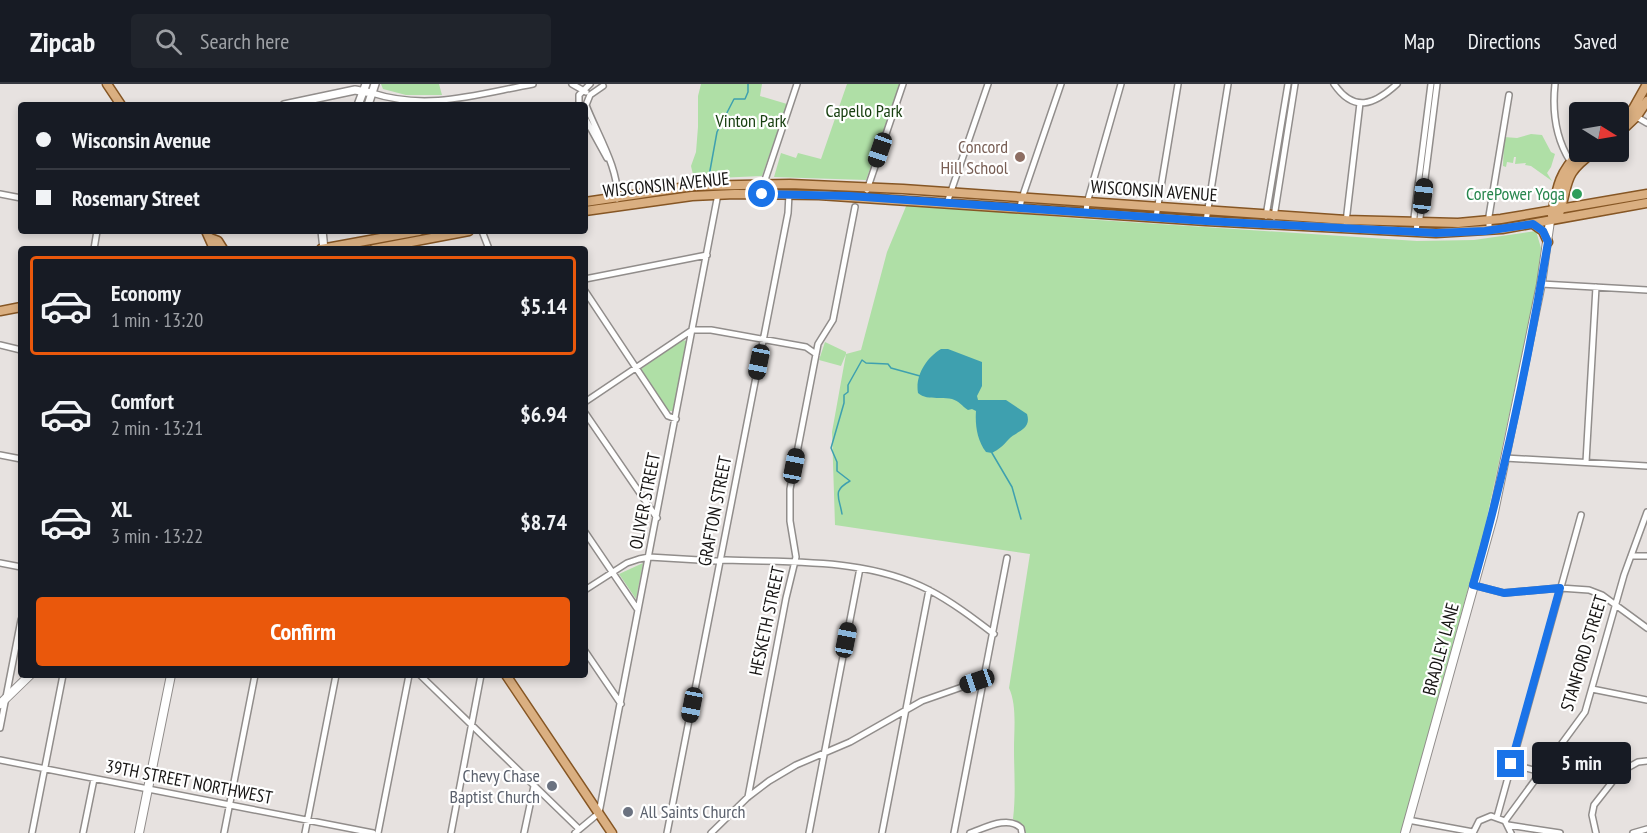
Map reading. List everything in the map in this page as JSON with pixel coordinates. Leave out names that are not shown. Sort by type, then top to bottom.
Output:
[{"type":"main road","points":[[107,84],[119,102]]},
{"type":"main road","points":[[1629,120],[1643,100],[1647,84]]},
{"type":"main road","points":[[1556,210],[1559,180],[1569,162]]},
{"type":"main road","points":[[1553,222],[1570,174],[1581,162]]},
{"type":"main road","name":"WISCONSIN AVENUE","points":[[588,201],[693,186],[762,189],[867,187],[1346,220],[1467,233],[1553,222],[1647,203]]},
{"type":"main road","name":"WISCONSIN AVENUE","points":[[588,210],[674,197],[762,189],[789,194],[947,202],[1206,221],[1345,229],[1416,228],[1489,221],[1647,194]]},
{"type":"main road","name":"BRADLEY LANE","points":[[1405,833],[1493,516],[1553,222]]},
{"type":"main road","points":[[1533,224],[1543,231],[1548,242]]},
{"type":"main road","points":[[208,234],[221,246]]},
{"type":"main road","points":[[339,246],[403,234]]},
{"type":"main road","points":[[390,246],[453,234]]},
{"type":"main road","points":[[0,313],[18,308]]},
{"type":"main road","points":[[3,701],[27,678]]},
{"type":"main road","points":[[140,833],[170,678]]},
{"type":"main road","points":[[508,678],[612,833]]},
{"type":"street","points":[[369,102],[375,84]]},
{"type":"street","points":[[496,84],[497,91]]},
{"type":"street","points":[[447,102],[533,84]]},
{"type":"street","points":[[572,84],[590,95]]},
{"type":"street","points":[[579,102],[579,97],[588,84]]},
{"type":"street","points":[[762,189],[797,84]]},
{"type":"street","points":[[866,197],[867,187],[903,84]]},
{"type":"street","points":[[947,202],[988,84]]},
{"type":"street","points":[[1020,207],[1061,84]]},
{"type":"street","points":[[1086,212],[1121,84]]},
{"type":"street","points":[[1156,217],[1178,84]]},
{"type":"street","points":[[1206,221],[1228,84]]},
{"type":"street","points":[[1269,224],[1278,140],[1288,84]]},
{"type":"street","points":[[1270,215],[1295,84]]},
{"type":"street","points":[[1334,84],[1346,97],[1360,103],[1378,99],[1397,84]]},
{"type":"street","points":[[1429,128],[1431,84]]},
{"type":"street","points":[[1416,228],[1414,218],[1437,84]]},
{"type":"street","points":[[1555,84],[1556,128],[1569,159]]},
{"type":"street","points":[[587,102],[590,95],[603,86]]},
{"type":"street","points":[[359,102],[364,87]]},
{"type":"street","points":[[297,102],[364,87],[372,93],[407,101],[424,102]]},
{"type":"street","points":[[1490,231],[1489,221],[1509,95]]},
{"type":"street","points":[[1345,229],[1360,103]]},
{"type":"street","points":[[588,111],[596,135]]},
{"type":"street","points":[[1632,116],[1647,123]]},
{"type":"street","points":[[588,123],[607,153],[618,196],[615,206]]},
{"type":"street","points":[[588,136],[596,135]]},
{"type":"street","points":[[1278,140],[1285,142]]},
{"type":"street","points":[[0,194],[18,197]]},
{"type":"street","name":"OLIVER STREET","points":[[599,813],[718,194]]},
{"type":"street","name":"GRAFTON STREET","points":[[667,833],[788,213],[789,194]]},
{"type":"street","name":"HESKETH STREET","points":[[748,797],[796,557],[790,521],[790,489],[819,340],[832,320],[855,207]]},
{"type":"street","points":[[588,278],[707,255]]},
{"type":"street","points":[[1541,284],[1647,290]]},
{"type":"street","points":[[1586,462],[1596,287]]},
{"type":"street","points":[[588,296],[668,416],[676,419]]},
{"type":"street","points":[[588,400],[692,330],[711,330],[806,347],[816,354]]},
{"type":"street","points":[[806,347],[819,340]]},
{"type":"street","points":[[0,345],[18,349]]},
{"type":"street","points":[[588,417],[657,518]]},
{"type":"street","points":[[0,455],[18,458]]},
{"type":"street","points":[[1505,458],[1647,466]]},
{"type":"street","name":"STANFORD STREET","points":[[1506,823],[1585,712],[1615,604],[1647,512]]},
{"type":"street","points":[[1497,817],[1581,515]]},
{"type":"street","points":[[588,536],[639,610]]},
{"type":"street","points":[[1631,556],[1647,556]]},
{"type":"street","points":[[588,588],[631,561],[649,557],[860,568],[901,578],[929,590],[957,607],[993,634]]},
{"type":"street","points":[[954,833],[1007,558]]},
{"type":"street","points":[[0,563],[18,566]]},
{"type":"street","points":[[809,833],[860,568]]},
{"type":"street","points":[[1473,585],[1504,593],[1560,588],[1590,590],[1602,595],[1647,628]]},
{"type":"street","points":[[882,833],[929,590]]},
{"type":"street","points":[[0,728],[3,701],[18,634]]},
{"type":"street","points":[[588,655],[621,704]]},
{"type":"street","points":[[32,833],[62,678]]},
{"type":"street","points":[[224,833],[254,678]]},
{"type":"street","points":[[306,833],[335,678]]},
{"type":"street","points":[[378,833],[408,678]]},
{"type":"street","points":[[423,678],[472,724],[577,831],[595,819],[599,813]]},
{"type":"street","points":[[451,833],[481,678]]},
{"type":"street","points":[[711,833],[748,797],[781,773],[866,734],[932,697],[985,679]]},
{"type":"street","points":[[1592,690],[1647,700]]},
{"type":"street","name":"39TH STREET NORTHWEST","points":[[0,760],[373,833]]},
{"type":"street","points":[[1596,833],[1592,815],[1594,805],[1620,772],[1638,762],[1647,761]]},
{"type":"street","points":[[1511,764],[1541,772]]},
{"type":"street","points":[[83,833],[94,779]]},
{"type":"street","points":[[524,833],[534,786]]},
{"type":"street","points":[[1408,820],[1473,833],[1475,826],[1484,818],[1497,817],[1506,823],[1560,833]]},
{"type":"street","points":[[970,833],[1011,821],[1021,828],[1022,833]]},
{"type":"street","points":[[1506,823],[1511,833]]},
{"type":"street","points":[[1633,833],[1647,829]]},
{"type":"green space","points":[[381,84],[439,84],[442,95],[406,95],[383,89]]},
{"type":"green space","name":"Vinton Park","points":[[701,84],[762,84],[760,96],[787,104],[762,176],[694,179],[691,166],[696,152],[698,96]]},
{"type":"green space","name":"Capello Park","points":[[847,84],[900,84],[866,180],[774,177],[781,153],[796,158],[798,153],[821,159]]},
{"type":"green space","points":[[1531,134],[1542,135],[1551,152],[1555,154],[1547,173],[1552,181],[1531,166],[1525,165],[1526,163],[1515,164],[1516,157],[1513,163],[1507,162],[1506,167],[1503,166],[1504,137],[1517,138]]},
{"type":"green space","points":[[907,204],[1083,219],[1417,241],[1474,240],[1536,231],[1541,248],[1537,284],[1485,527],[1401,833],[1024,833],[1023,825],[1013,819],[1014,718],[1012,695],[1009,688],[1030,554],[835,525],[832,432],[846,354],[861,350],[887,252]]},
{"type":"green space","points":[[681,340],[688,341],[674,411],[668,411],[641,369]]},
{"type":"green space","points":[[825,342],[846,354],[841,366],[819,360]]},
{"type":"green space","points":[[643,563],[636,599],[619,574]]},
{"type":"water","points":[[941,349],[948,349],[982,362],[982,386],[977,396],[978,400],[1006,400],[1027,414],[1025,427],[992,453],[986,452],[980,442],[976,427],[976,411],[968,410],[952,399],[930,398],[918,393],[918,380],[923,368]]},
{"type":"waterway","points":[[709,176],[717,132],[734,99],[745,99],[748,84]]},
{"type":"waterway","points":[[842,514],[838,494],[841,488],[850,481],[837,471],[837,462],[831,448],[844,403],[844,395],[848,392],[848,385],[862,360],[866,363],[888,364],[891,368],[920,376]]},
{"type":"waterway","points":[[992,453],[1012,487],[1021,519]]},
{"type":"place","name":"Concord Hill School","points":[[1020,157]]},
{"type":"place","name":"CorePower Yoga","points":[[1577,194]]},
{"type":"place","name":"Chevy Chase Baptist Church","points":[[552,786]]},
{"type":"place","name":"All Saints Church","points":[[628,812]]},
{"type":"route","points":[[762,194],[849,196],[1206,221],[1436,233],[1502,230],[1533,224],[1544,232],[1548,242],[1541,284],[1498,497],[1473,585],[1504,593],[1560,588],[1511,764]]}]
